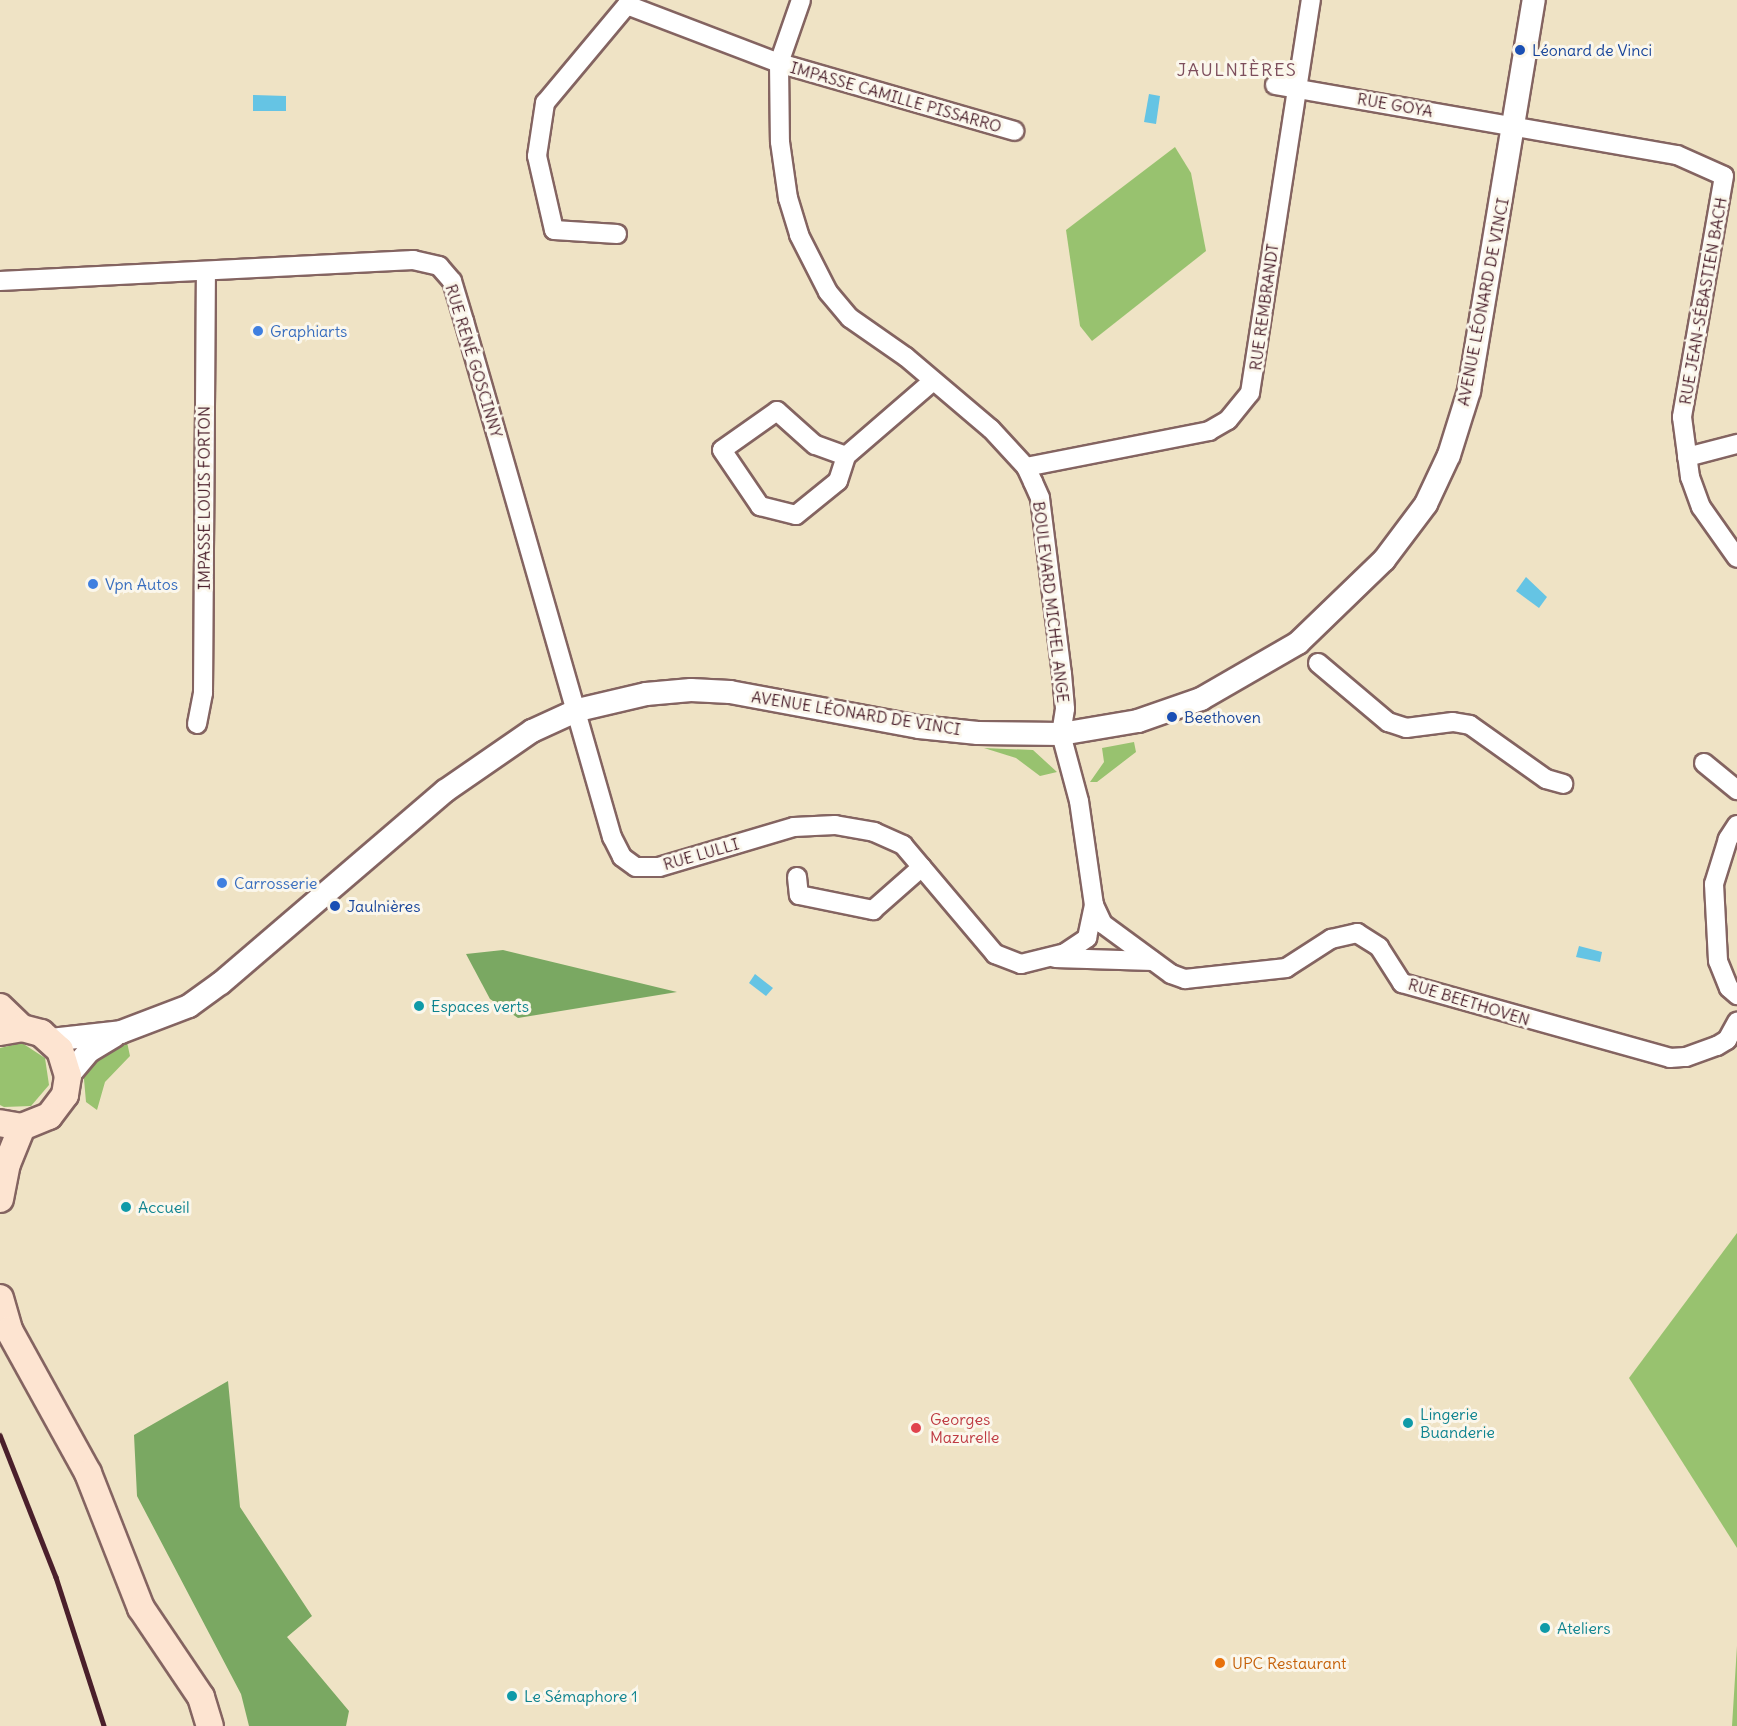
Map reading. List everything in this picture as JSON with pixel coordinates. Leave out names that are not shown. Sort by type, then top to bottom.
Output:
[{"type":"main road","points":[[0,1007],[11,1030],[51,1040],[66,1062],[68,1076],[58,1107],[37,1124],[11,1125],[0,1199]]},
{"type":"main road","points":[[0,1298],[14,1340],[88,1473],[141,1608],[201,1697],[210,1726]]},
{"type":"street","name":"BOULEVARD MICHEL ANGE","points":[[801,0],[779,63],[780,142],[788,198],[812,264],[828,292],[850,318],[992,429],[1026,467],[1040,498],[1062,674],[1065,709],[1061,734]]},
{"type":"street","name":"RUE REMBRANDT","points":[[1026,467],[1209,431],[1240,409],[1256,374],[1257,339],[1299,87],[1311,0]]},
{"type":"street","name":"AVENUE LÉONARD DE VINCI","points":[[51,1040],[121,1032],[172,1015],[208,993],[445,790],[532,731],[578,710],[637,696],[691,690],[730,692],[919,727],[978,733],[1061,734],[1138,722],[1201,699],[1252,673],[1298,643],[1384,560],[1426,504],[1449,455],[1469,391],[1534,0]]},
{"type":"street","name":"IMPASSE CAMILLE PISSARRO","points":[[628,2],[779,63],[1014,131]]},
{"type":"street","points":[[617,234],[554,230],[537,156],[545,104],[628,2]]},
{"type":"street","name":"RUE GOYA","points":[[1275,85],[1299,87],[1514,127]]},
{"type":"street","name":"RUE JEAN-SÉBASTIEN BACH","points":[[1514,127],[1677,155],[1730,173],[1682,417],[1687,457],[1701,507],[1737,558]]},
{"type":"street","name":"RUE RENÉ GOSCINNY","points":[[0,281],[413,260],[439,266],[452,281],[578,710]]},
{"type":"street","name":"IMPASSE LOUIS FORTON","points":[[197,724],[203,693],[206,272]]},
{"type":"street","points":[[846,456],[815,445],[777,411],[722,450],[760,506],[796,515],[838,482],[846,456],[933,381]]},
{"type":"street","points":[[1687,457],[1737,444]]},
{"type":"street","points":[[1318,663],[1388,722],[1406,728],[1453,722],[1470,725],[1546,779],[1563,784]]},
{"type":"street","name":"RUE LULLI","points":[[578,710],[612,837],[622,857],[636,867],[659,867],[794,827],[835,825],[890,838],[903,845],[986,942],[1007,962],[1021,964],[1053,958]]},
{"type":"street","name":"RUE BEETHOVEN","points":[[1061,734],[1079,801],[1094,906],[1104,924],[1153,962],[1185,979],[1273,970],[1299,961],[1331,939],[1357,933],[1379,947],[1402,983],[1656,1056],[1686,1057],[1704,1053],[1727,1040],[1737,1022]]},
{"type":"street","points":[[1704,763],[1737,790]]},
{"type":"street","points":[[1737,825],[1728,838],[1713,884],[1718,961],[1729,988],[1737,995]]},
{"type":"street","points":[[797,876],[799,895],[873,910],[922,867]]},
{"type":"street","points":[[1053,958],[1088,938],[1094,906]]},
{"type":"street","points":[[1053,958],[1153,962]]},
{"type":"street","name":"AVENUE LÉONARD DE VINCI","points":[[68,1076],[89,1051],[121,1032]]},
{"type":"green space","points":[[1175,147],[1191,173],[1206,251],[1092,341],[1080,326],[1066,230]]},
{"type":"green space","points":[[1134,742],[1136,752],[1097,782],[1090,782],[1104,762],[1102,748]]},
{"type":"green space","points":[[984,748],[1033,750],[1057,772],[1040,776],[1016,758]]},
{"type":"green space","points":[[503,950],[677,992],[518,1018],[490,999],[466,954]]},
{"type":"green space","points":[[117,1042],[127,1042],[130,1056],[105,1082],[97,1110],[86,1102],[83,1068]]},
{"type":"green space","points":[[22,1043],[45,1058],[49,1085],[31,1106],[4,1107],[0,1105],[0,1048]]},
{"type":"green space","points":[[1737,1233],[1737,1548],[1629,1378]]},
{"type":"green space","points":[[228,1381],[240,1507],[312,1616],[287,1637],[349,1711],[346,1726],[249,1726],[241,1694],[137,1496],[134,1435]]},
{"type":"green space","points":[[1737,1646],[1737,1726],[1732,1726]]},
{"type":"water","points":[[1149,94],[1160,96],[1156,124],[1144,122]]},
{"type":"water","points":[[253,95],[286,96],[286,111],[253,111]]},
{"type":"water","points":[[1526,577],[1547,597],[1539,608],[1516,591]]},
{"type":"water","points":[[1579,946],[1602,952],[1600,962],[1576,957]]},
{"type":"water","points":[[755,974],[773,988],[766,996],[749,983]]},
{"type":"railway","points":[[0,1435],[56,1577],[104,1726]]},
{"type":"place","name":"Léonard de Vinci","points":[[1520,50]]},
{"type":"place","name":"Graphiarts","points":[[258,331]]},
{"type":"place","name":"Vpn Autos","points":[[93,584]]},
{"type":"place","name":"Beethoven","points":[[1172,717]]},
{"type":"place","name":"Carrosserie","points":[[222,883]]},
{"type":"place","name":"Jaulnières","points":[[335,906]]},
{"type":"place","name":"Espaces verts","points":[[419,1006]]},
{"type":"place","name":"Accueil","points":[[126,1207]]},
{"type":"place","name":"Lingerie Buanderie","points":[[1408,1423]]},
{"type":"place","name":"Georges Mazurelle","points":[[916,1428]]},
{"type":"place","name":"Ateliers","points":[[1545,1628]]},
{"type":"place","name":"UPC Restaurant","points":[[1220,1663]]},
{"type":"place","name":"Le Sémaphore 1","points":[[512,1696]]},
{"type":"district","name":"JAULNIÈRES","points":[[1237,70]]}]
